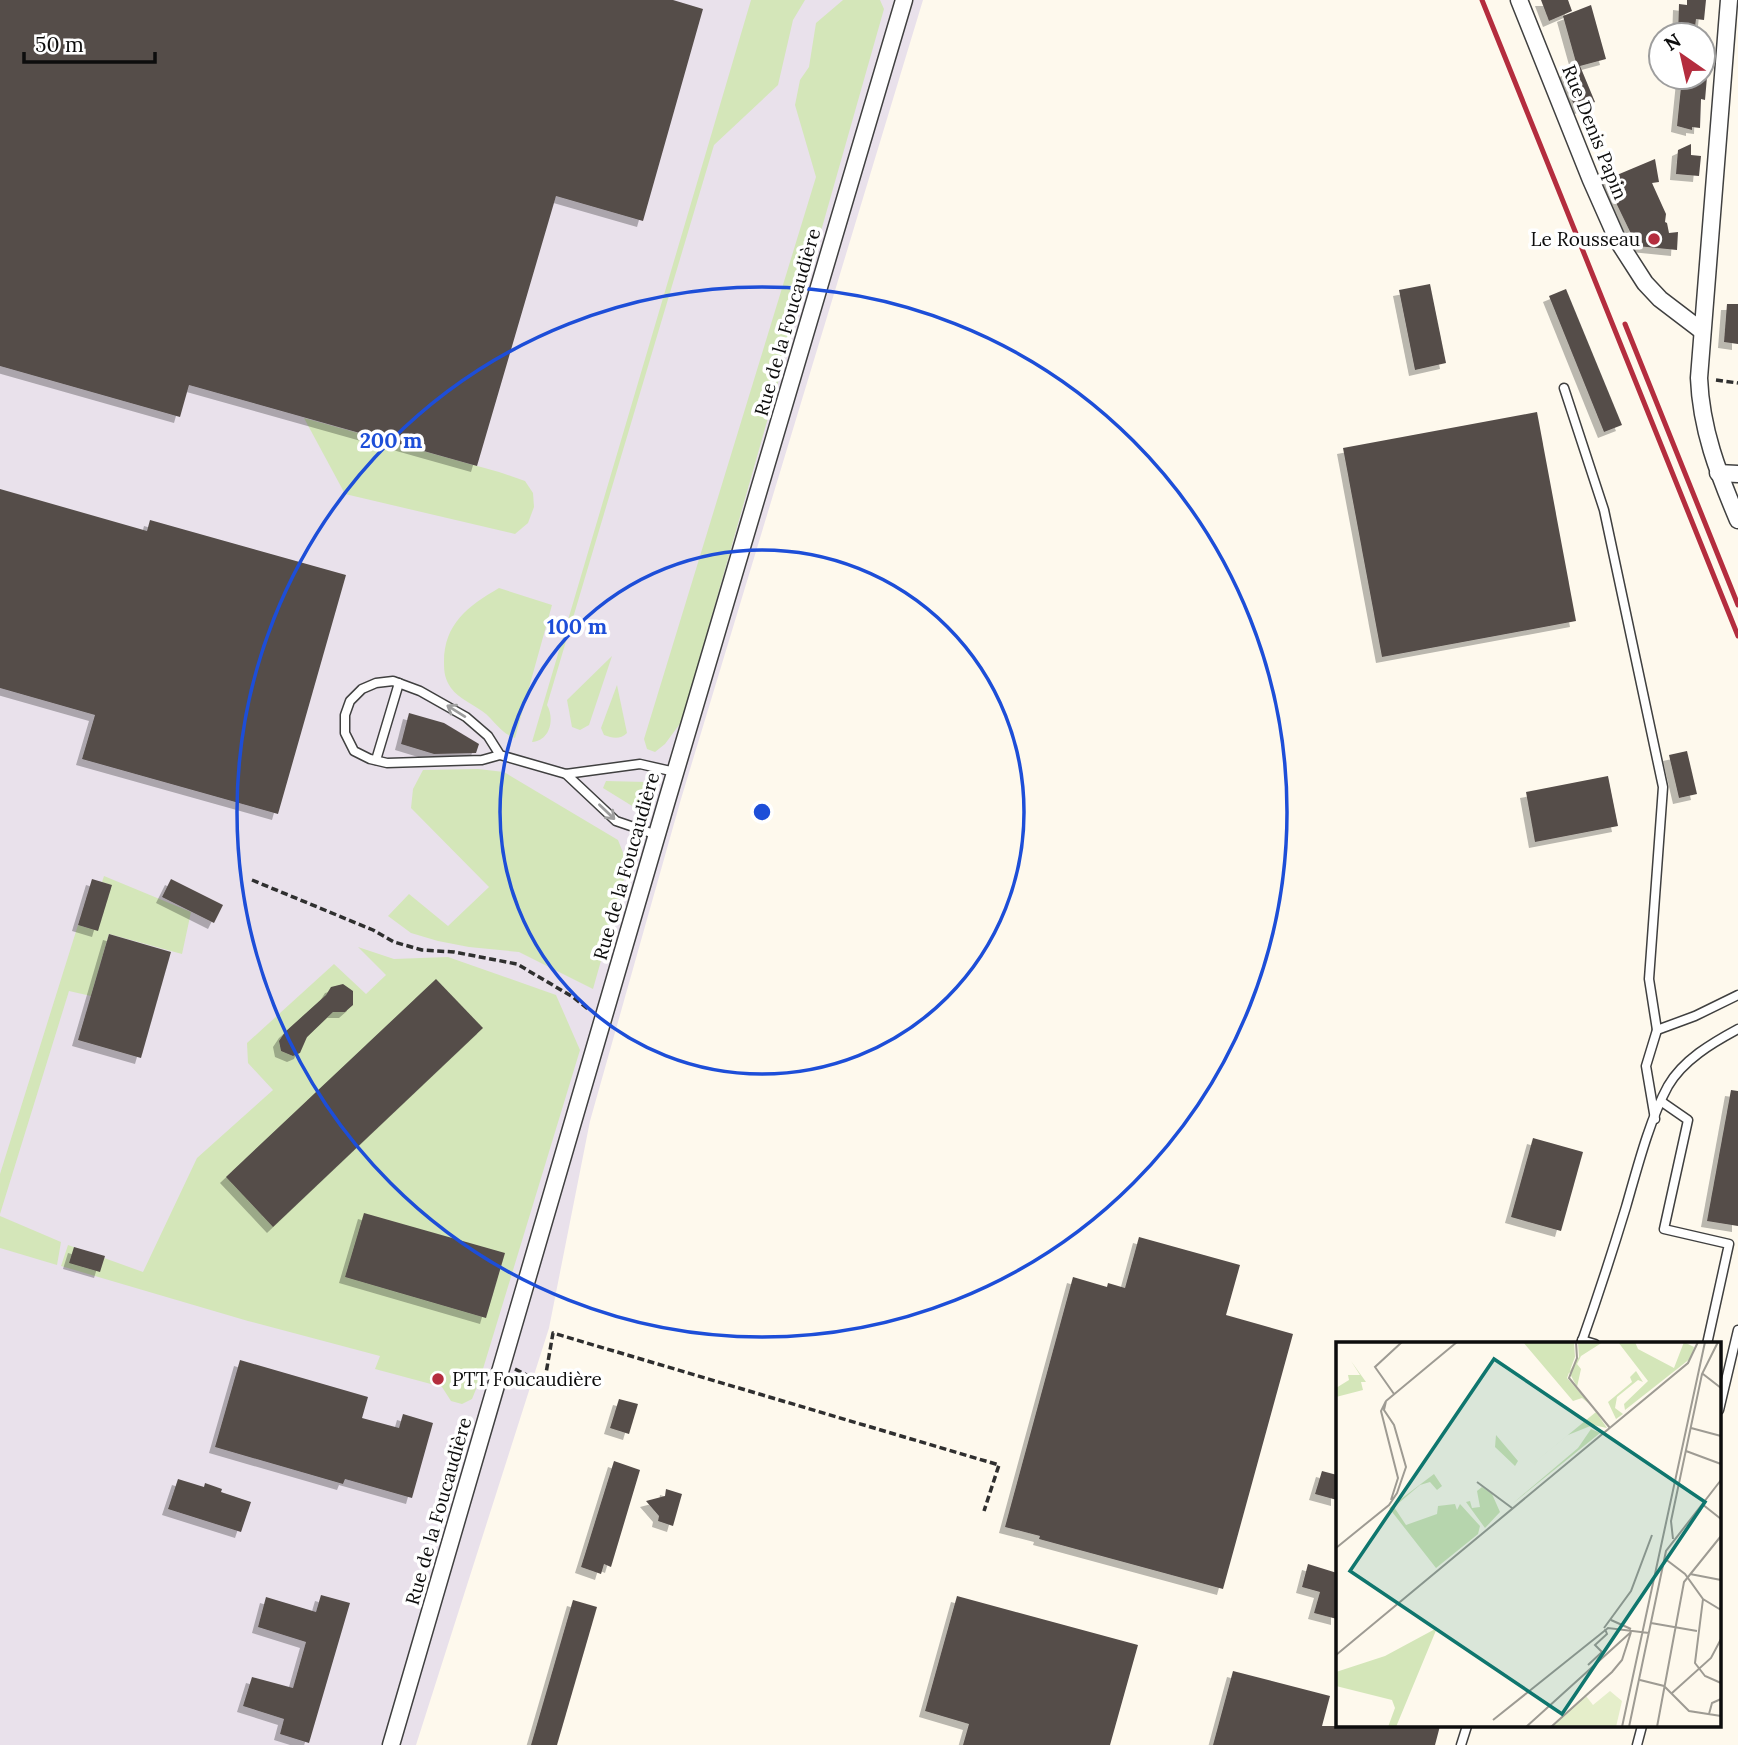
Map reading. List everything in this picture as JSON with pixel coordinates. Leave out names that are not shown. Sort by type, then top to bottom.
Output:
[{"type":"street","name":"Rue de la Foucaudière","points":[[391,1745],[904,0]]},
{"type":"street","name":"Rue Denis Papin","points":[[1519,0],[1618,241],[1645,283],[1660,299],[1702,331]]},
{"type":"street","points":[[1729,0],[1733,25],[1699,378],[1705,430],[1718,473],[1738,520]]},
{"type":"street","points":[[1718,473],[1738,474]]},
{"type":"lane","points":[[1564,388],[1604,510],[1662,787],[1649,979],[1657,1030],[1646,1066],[1655,1119]]},
{"type":"lane","points":[[500,755],[488,736],[466,717],[420,691],[393,681],[376,683],[362,690],[350,701],[345,715],[345,733],[354,751],[387,763],[482,760],[500,755],[566,774],[640,764],[675,772]]},
{"type":"lane","points":[[376,760],[399,683]]},
{"type":"lane","points":[[566,774],[615,821],[657,835]]},
{"type":"lane","points":[[1657,1030],[1695,1016],[1738,995]]},
{"type":"lane","points":[[1582,1342],[1606,1273],[1643,1148],[1669,1085],[1692,1059],[1714,1042],[1738,1029]]},
{"type":"lane","points":[[1662,1102],[1688,1120],[1664,1229],[1729,1244],[1707,1342]]},
{"type":"lane","points":[[1720,1401],[1723,1374],[1738,1330]]},
{"type":"lane","points":[[1461,1745],[1465,1728]]},
{"type":"lane","points":[[1637,1745],[1641,1728]]},
{"type":"path","points":[[1699,378],[1738,383]]},
{"type":"path","points":[[252,880],[373,930],[394,942],[422,950],[454,952],[517,964],[573,997],[603,1021]]},
{"type":"path","points":[[504,1364],[538,1381],[545,1379],[553,1333],[999,1465],[984,1511]]},
{"type":"shaded area","points":[[0,0],[923,0],[681,799],[590,1121],[549,1328],[416,1745],[0,1745]]},
{"type":"green space","points":[[751,0],[805,0],[793,20],[778,85],[714,145],[547,705],[551,723],[543,738],[532,742]]},
{"type":"green space","points":[[843,0],[880,0],[884,9],[682,721],[665,744],[655,752],[647,749],[644,739],[816,177],[795,105],[800,80],[809,67],[816,23]]},
{"type":"green space","points":[[304,418],[525,481],[533,493],[534,507],[528,523],[515,534],[345,494]]},
{"type":"green space","points":[[499,588],[552,605],[515,738],[454,692],[447,682],[444,669],[445,649],[453,627],[468,609]]},
{"type":"green space","points":[[612,656],[589,725],[580,730],[572,727],[567,700]]},
{"type":"green space","points":[[617,685],[627,733],[616,738],[604,735],[601,728]]},
{"type":"green space","points":[[478,769],[504,772],[618,840],[628,865],[593,989],[519,952],[438,941],[411,933],[388,916],[409,894],[448,926],[489,887],[411,808],[413,789],[423,770]]},
{"type":"green space","points":[[606,781],[647,782],[651,798],[642,808],[637,809],[603,788]]},
{"type":"green space","points":[[104,876],[191,912],[182,954],[109,934],[91,996],[69,991],[0,1214],[0,1174],[78,925],[88,928],[111,885],[102,882]]},
{"type":"green space","points":[[358,947],[394,959],[448,957],[556,995],[580,1050],[479,1382],[472,1399],[462,1404],[451,1401],[442,1387],[375,1369],[380,1356],[248,1321],[61,1266],[68,1245],[143,1272],[197,1158],[273,1090],[248,1063],[247,1043],[334,964],[366,994],[386,975]]},
{"type":"green space","points":[[0,1216],[61,1242],[57,1265],[0,1248]]},
{"type":"building","points":[[0,0],[673,0],[703,9],[643,221],[556,196],[477,466],[189,385],[180,417],[0,366]]},
{"type":"building","points":[[1541,0],[1568,0],[1572,11],[1549,21]]},
{"type":"building","points":[[1687,0],[1706,0],[1704,20],[1678,21],[1679,4],[1687,5]]},
{"type":"building","points":[[1591,5],[1606,59],[1580,66],[1595,102],[1576,110],[1561,73],[1577,66],[1563,16]]},
{"type":"building","points":[[1681,91],[1706,91],[1705,100],[1701,99],[1700,128],[1692,127],[1692,130],[1677,126]]},
{"type":"building","points":[[1691,144],[1691,155],[1701,156],[1699,176],[1676,174],[1678,150]]},
{"type":"building","points":[[1655,159],[1659,182],[1652,183],[1666,214],[1665,222],[1669,233],[1678,232],[1677,250],[1637,246],[1605,180]]},
{"type":"building","points":[[1430,284],[1446,363],[1415,370],[1399,290]]},
{"type":"building","points":[[1566,289],[1622,425],[1604,432],[1549,296]]},
{"type":"building","points":[[1727,304],[1738,304],[1738,344],[1724,342]]},
{"type":"building","points":[[1537,412],[1576,621],[1382,657],[1343,448]]},
{"type":"building","points":[[0,489],[147,531],[150,520],[346,575],[278,814],[82,759],[95,715],[0,688]]},
{"type":"building","points":[[409,713],[444,723],[479,744],[476,753],[434,754],[401,744]]},
{"type":"building","points":[[1687,751],[1697,794],[1679,798],[1669,755]]},
{"type":"building","points":[[1608,776],[1618,826],[1535,842],[1526,792]]},
{"type":"building","points":[[92,879],[112,885],[98,931],[78,925]]},
{"type":"building","points":[[171,879],[223,905],[214,923],[162,897]]},
{"type":"building","points":[[109,934],[171,952],[141,1058],[78,1040]]},
{"type":"building","points":[[436,979],[483,1028],[273,1227],[226,1177]]},
{"type":"building","points":[[343,984],[353,991],[353,1005],[345,1012],[333,1012],[307,1037],[300,1053],[293,1056],[281,1051],[279,1041],[285,1032],[326,995],[331,987]]},
{"type":"building","points":[[1731,1090],[1738,1091],[1738,1226],[1707,1221]]},
{"type":"building","points":[[1533,1138],[1583,1152],[1561,1231],[1511,1217]]},
{"type":"building","points":[[364,1213],[505,1253],[486,1318],[345,1277]]},
{"type":"building","points":[[1139,1237],[1240,1265],[1226,1315],[1293,1334],[1223,1589],[1039,1539],[1040,1536],[1005,1527],[1073,1277],[1107,1287],[1108,1283],[1125,1288]]},
{"type":"building","points":[[74,1247],[105,1256],[100,1272],[69,1263]]},
{"type":"building","points":[[240,1360],[368,1397],[362,1418],[399,1428],[403,1414],[433,1423],[412,1498],[345,1479],[343,1484],[215,1447]]},
{"type":"building","points":[[619,1399],[638,1404],[629,1434],[610,1428]]},
{"type":"building","points":[[614,1461],[640,1470],[611,1567],[604,1564],[601,1574],[581,1567]]},
{"type":"building","points":[[1322,1471],[1336,1475],[1336,1500],[1315,1494]]},
{"type":"building","points":[[178,1479],[204,1487],[205,1483],[222,1489],[221,1492],[251,1502],[241,1532],[168,1509]]},
{"type":"building","points":[[666,1489],[682,1494],[673,1526],[658,1521],[659,1516],[646,1501],[665,1496]]},
{"type":"building","points":[[1308,1564],[1336,1573],[1336,1619],[1314,1613],[1320,1592],[1302,1587]]},
{"type":"building","points":[[321,1595],[350,1603],[309,1743],[280,1734],[284,1719],[243,1706],[252,1677],[293,1688],[306,1642],[258,1627],[266,1597],[316,1612]]},
{"type":"building","points":[[957,1596],[1138,1645],[1110,1745],[963,1745],[969,1724],[925,1711]]},
{"type":"building","points":[[573,1600],[597,1607],[557,1745],[531,1745]]},
{"type":"building","points":[[1233,1671],[1330,1696],[1322,1726],[1439,1728],[1435,1745],[1213,1745]]},
{"type":"railway","points":[[1482,0],[1738,636]]},
{"type":"railway","points":[[1625,324],[1738,605]]},
{"type":"place","name":"Le Rousseau","points":[[1654,239]]},
{"type":"place","name":"PTT Foucaudière","points":[[438,1379]]}]
